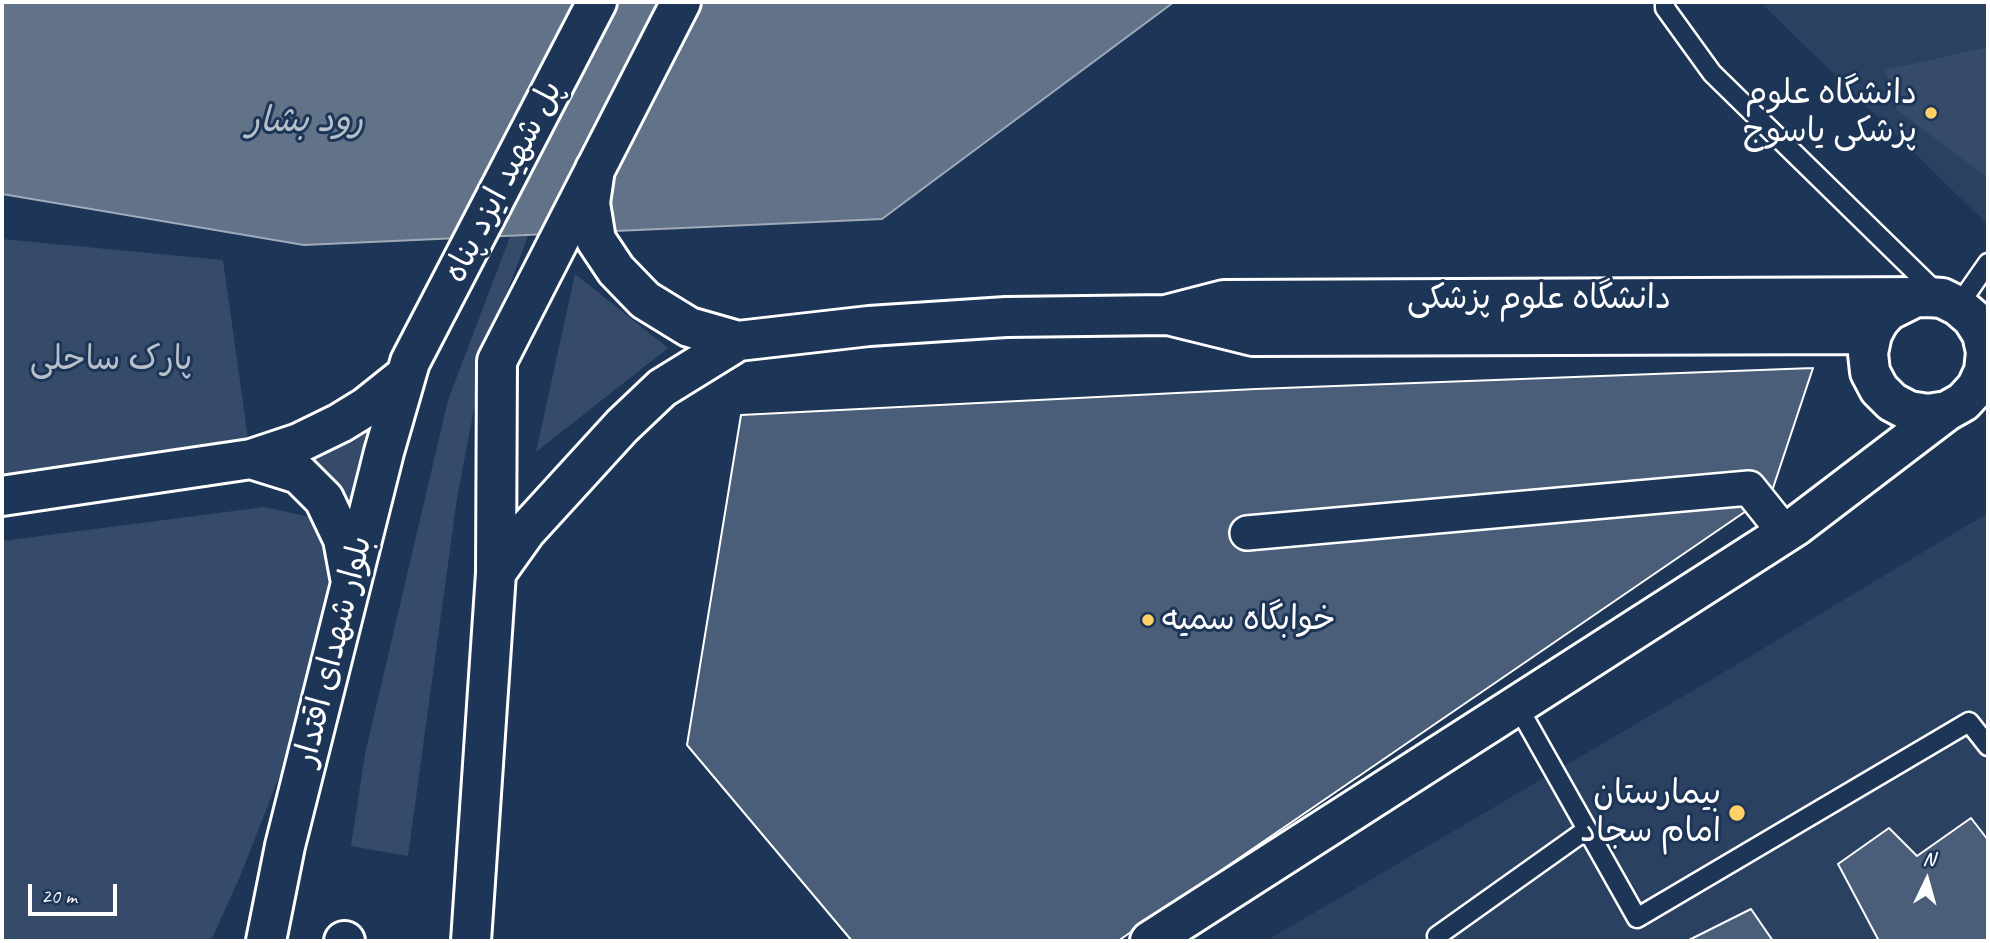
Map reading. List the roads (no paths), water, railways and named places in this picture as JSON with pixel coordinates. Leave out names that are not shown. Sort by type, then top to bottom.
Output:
[{"type":"street","name":"پل شهید ایزد پناه","points":[[408,369],[597,2]]},
{"type":"street","points":[[471,941],[496,573],[497,361],[681,2]]},
{"type":"street","points":[[595,169],[590,203],[596,240],[616,270],[645,300],[689,327],[738,341],[869,326],[1006,317],[1166,315],[1253,336],[1872,334]]},
{"type":"street","name":"دانشگاه علوم پزشکی","points":[[1166,315],[1224,300],[1938,301]]},
{"type":"street","points":[[1150,941],[1785,533],[1947,411],[1963,402],[1976,388],[1984,371],[1986,352],[1982,334],[1972,318],[1938,301],[1901,303],[1888,311],[1872,334],[1868,353],[1870,372],[1879,389],[1892,402],[1909,411],[1928,414],[1947,411]]},
{"type":"street","points":[[496,573],[526,531],[622,426],[662,388],[738,341]]},
{"type":"street","points":[[2,496],[251,459],[299,443],[340,423],[366,407],[408,369]]},
{"type":"street","name":"بلوار شهدای اقتدار","points":[[266,941],[285,846],[408,369]]},
{"type":"street","points":[[251,459],[299,474],[324,499],[344,538],[351,582]]},
{"type":"street","points":[[1247,533],[1749,488],[1785,533]]},
{"type":"lane","points":[[1665,2],[1665,8],[1712,73],[1938,301],[1988,263]]},
{"type":"lane","points":[[1517,705],[1637,918],[1969,722],[1988,746]]},
{"type":"lane","points":[[1439,941],[1437,936],[1586,830]]},
{"type":"water","name":"رود بشار","points":[[2,2],[1174,2],[882,219],[304,245],[2,194]]},
{"type":"place","name":"دانشگاه علوم پزشکی یاسوج","points":[[1931,113]]},
{"type":"place","name":"خوابگاه سمیه","points":[[1148,620]]},
{"type":"place","name":"بیمارستان امام سجاد","points":[[1737,813]]},
{"type":"park label","name":"پارک ساحلی","points":[[111,360]]}]
